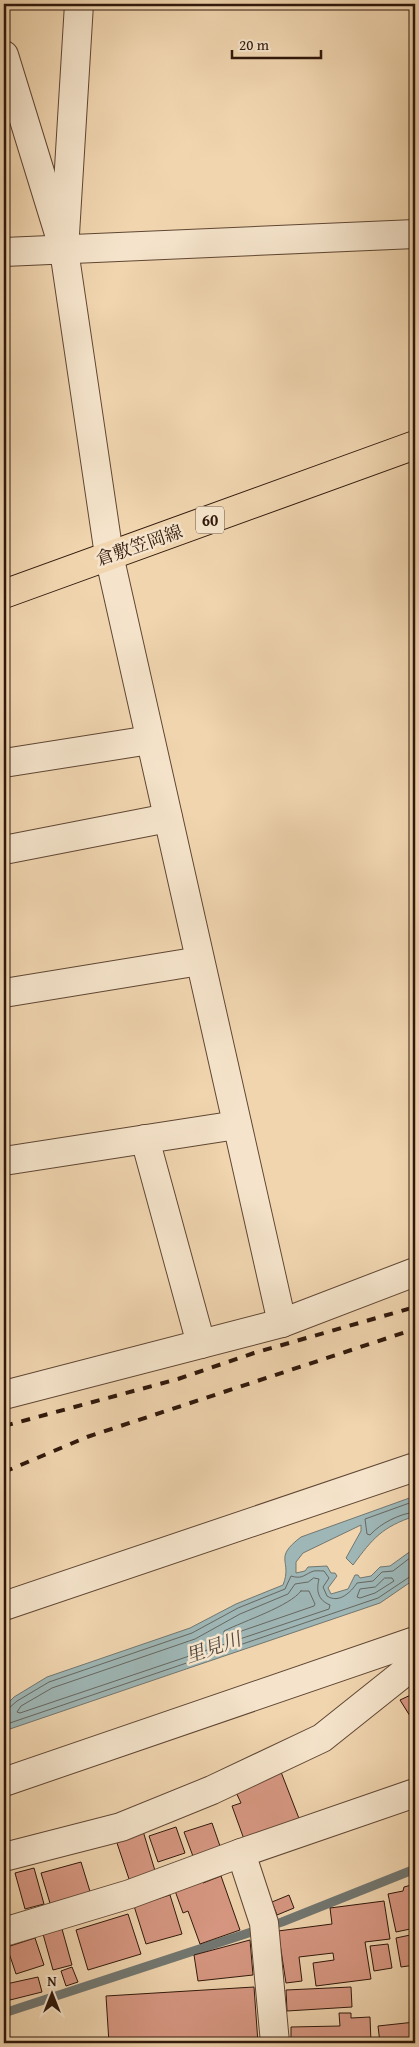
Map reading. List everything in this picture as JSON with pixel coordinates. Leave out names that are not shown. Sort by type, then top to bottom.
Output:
[{"type":"main road","name":"倉敷笠岡線","points":[[4,594],[415,445]]},
{"type":"street","points":[[64,250],[79,4]]},
{"type":"street","points":[[4,55],[64,250],[109,555],[282,1323]]},
{"type":"street","points":[[4,252],[415,234]]},
{"type":"street","points":[[4,763],[150,740]]},
{"type":"street","points":[[4,850],[168,818]]},
{"type":"street","points":[[4,993],[200,961]]},
{"type":"street","points":[[4,1161],[237,1125]]},
{"type":"street","points":[[146,1139],[201,1344]]},
{"type":"street","points":[[4,1395],[282,1323],[415,1272]]},
{"type":"street","points":[[4,1606],[415,1467]]},
{"type":"street","points":[[4,1782],[415,1641]]},
{"type":"street","points":[[4,1857],[120,1827],[212,1790],[322,1738],[401,1676],[415,1659]]},
{"type":"street","points":[[7,1927],[130,1894],[241,1853],[415,1793]]},
{"type":"street","points":[[241,1853],[264,1929],[275,2043]]},
{"type":"water","name":"里見川","points":[[415,1496],[415,1516],[394,1524],[379,1534],[353,1565],[346,1558],[361,1531],[361,1525],[303,1553],[296,1562],[296,1573],[305,1571],[308,1567],[327,1566],[331,1573],[335,1573],[337,1576],[328,1588],[331,1594],[348,1589],[355,1575],[358,1575],[360,1578],[371,1576],[380,1567],[390,1566],[415,1548],[415,1579],[380,1603],[4,1731],[4,1707],[14,1697],[47,1677],[190,1628],[236,1604],[283,1585],[286,1570],[285,1555],[292,1544],[301,1537]]},
{"type":"building","points":[[415,1693],[415,1724],[400,1700]]},
{"type":"building","points":[[281,1772],[300,1821],[245,1842],[232,1806],[241,1803],[235,1790]]},
{"type":"building","points":[[212,1823],[221,1849],[194,1859],[184,1832]]},
{"type":"building","points":[[176,1827],[185,1853],[158,1862],[149,1836]]},
{"type":"building","points":[[143,1831],[156,1874],[130,1882],[116,1840]]},
{"type":"building","points":[[81,1862],[92,1898],[52,1910],[41,1873]]},
{"type":"building","points":[[34,1868],[44,1904],[25,1909],[15,1873]]},
{"type":"building","points":[[221,1876],[240,1930],[200,1944],[188,1911],[183,1913],[174,1888],[199,1879],[203,1883]]},
{"type":"building","points":[[415,1884],[415,1928],[396,1932],[388,1894],[403,1891],[404,1887]]},
{"type":"building","points":[[170,1895],[182,1934],[146,1944],[134,1906]]},
{"type":"building","points":[[289,1895],[294,1908],[277,1915],[272,1902]]},
{"type":"building","points":[[384,1901],[390,1939],[365,1942],[371,1979],[316,1986],[313,1963],[334,1960],[333,1953],[299,1957],[302,1981],[286,1983],[278,1931],[332,1924],[330,1908]]},
{"type":"building","points":[[128,1914],[141,1954],[88,1970],[76,1930]]},
{"type":"building","points":[[62,1929],[72,1965],[53,1970],[43,1934]]},
{"type":"building","points":[[415,1934],[415,1965],[401,1967],[396,1938]]},
{"type":"building","points":[[35,1938],[44,1965],[16,1974],[7,1947]]},
{"type":"building","points":[[250,1940],[253,1975],[198,1981],[194,1955]]},
{"type":"building","points":[[388,1944],[392,1968],[374,1971],[370,1946]]},
{"type":"building","points":[[72,1967],[78,1982],[66,1986],[61,1971]]},
{"type":"building","points":[[38,1977],[42,1992],[10,2000],[6,1984]]},
{"type":"building","points":[[254,1987],[258,2043],[109,2043],[106,1996]]},
{"type":"building","points":[[351,1987],[352,2007],[287,2011],[286,1990]]},
{"type":"building","points":[[339,2013],[351,2013],[351,2018],[370,2017],[371,2043],[291,2043],[291,2027],[340,2026]]},
{"type":"building","points":[[415,2022],[415,2043],[380,2043],[378,2026]]},
{"type":"waterway","points":[[4,2013],[282,1922],[415,1869]]},
{"type":"railway","points":[[4,1426],[178,1379],[254,1353],[415,1307]]},
{"type":"railway","points":[[4,1472],[87,1437],[415,1329]]}]
